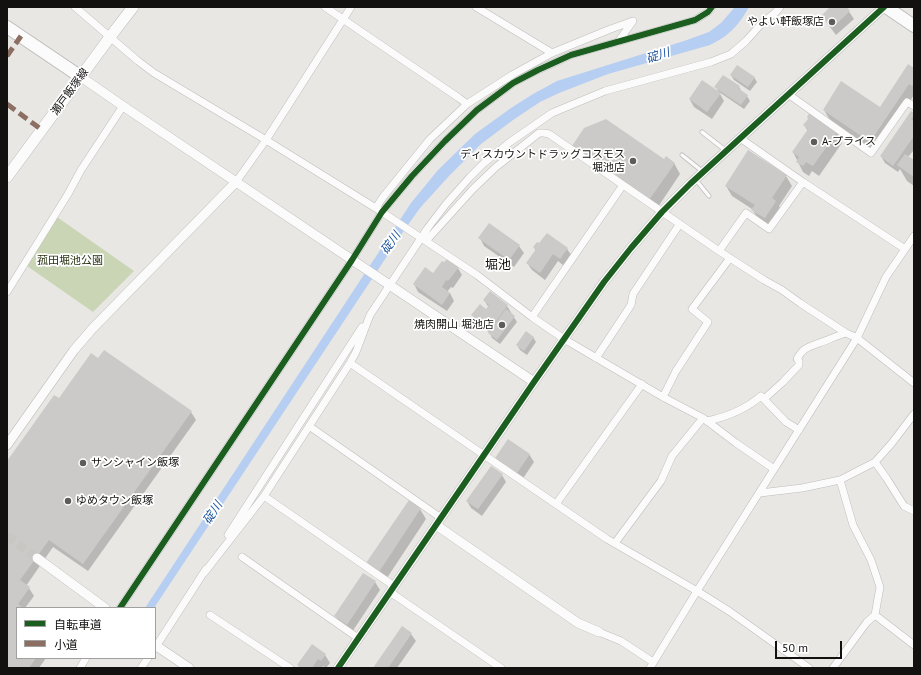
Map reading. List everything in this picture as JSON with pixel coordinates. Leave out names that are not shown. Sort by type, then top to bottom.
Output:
[{"type":"main road","name":"瀬戸飯塚線","points":[[8,174],[133,7]]},
{"type":"main road","points":[[885,7],[914,26]]},
{"type":"main road","points":[[7,27],[81,77]]},
{"type":"street","points":[[75,7],[154,73],[381,211],[453,258],[564,339],[663,397],[705,419],[736,443],[774,469]]},
{"type":"street","points":[[325,7],[467,104]]},
{"type":"street","points":[[7,445],[74,350],[93,328],[236,182],[266,140],[351,7]]},
{"type":"street","points":[[476,7],[552,53]]},
{"type":"street","points":[[701,7],[710,9]]},
{"type":"street","points":[[188,668],[156,646],[389,285],[423,239],[446,204],[470,177],[510,142],[552,113],[605,92],[711,62],[731,54],[780,7]]},
{"type":"street","points":[[340,667],[358,638],[534,382],[604,282],[631,248],[662,212],[695,179],[885,7]]},
{"type":"street","points":[[121,607],[353,261],[381,211],[412,176],[451,136],[477,110],[513,83],[538,70],[571,55],[695,20],[710,9]]},
{"type":"street","points":[[381,211],[383,197],[430,139],[467,104],[512,75],[552,53],[633,21],[618,42]]},
{"type":"street","points":[[81,77],[534,382]]},
{"type":"street","points":[[788,94],[871,153],[907,102],[914,106]]},
{"type":"street","points":[[7,292],[68,194],[81,170],[123,106]]},
{"type":"street","points":[[423,239],[496,167],[539,133],[549,134],[679,225],[782,290],[846,333],[857,338],[914,383]]},
{"type":"street","points":[[740,138],[803,182],[905,249]]},
{"type":"street","points":[[719,251],[746,213],[768,229],[803,182]]},
{"type":"street","points":[[532,317],[623,185]]},
{"type":"street","points":[[596,358],[631,305],[633,294],[679,225]]},
{"type":"street","points":[[309,426],[578,623],[621,641],[652,665],[857,338],[886,277],[914,236]]},
{"type":"street","points":[[663,397],[676,370],[708,322],[692,309],[730,258]]},
{"type":"street","points":[[204,573],[264,496],[350,364],[370,315]]},
{"type":"street","points":[[764,399],[799,365],[799,361],[797,359],[804,350],[829,338],[846,333]]},
{"type":"street","points":[[350,364],[484,456],[615,543],[729,611],[809,668]]},
{"type":"street","points":[[556,504],[642,384]]},
{"type":"street","points":[[615,543],[661,481],[672,456],[705,419],[717,419],[744,408],[753,404],[761,396],[786,422],[799,430]]},
{"type":"street","points":[[760,492],[802,488],[840,480],[875,462],[892,443],[914,414]]},
{"type":"street","points":[[875,462],[904,506],[914,511]]},
{"type":"street","points":[[833,668],[867,622],[875,615],[880,587],[871,560],[852,526],[840,480]]},
{"type":"street","points":[[264,496],[501,668]]},
{"type":"street","points":[[242,557],[358,638]]},
{"type":"street","points":[[37,558],[105,607]]},
{"type":"street","points":[[210,615],[290,668]]},
{"type":"street","points":[[875,615],[914,645]]},
{"type":"street","points":[[80,668],[85,659]]},
{"type":"street","points":[[141,668],[147,659]]},
{"type":"lane","points":[[702,132],[726,150]]},
{"type":"lane","points":[[682,155],[703,172]]},
{"type":"lane","points":[[695,179],[709,196]]},
{"type":"green space","name":"菰田堀池公園","points":[[57,217],[134,271],[93,312],[27,266]]},
{"type":"water","name":"碇川","points":[[735,7],[749,7],[735,27],[728,34],[710,45],[608,74],[540,102],[481,144],[449,176],[420,208],[403,232],[155,607],[146,607],[411,203],[438,170],[475,134],[511,108],[557,81],[684,41],[709,32],[721,23]]},
{"type":"building","name":"やよい軒飯塚店","points":[[830,7],[847,7],[850,11],[832,28],[821,16]]},
{"type":"building","points":[[908,64],[914,68],[914,83],[912,86],[909,84],[870,142],[823,110],[841,81],[880,107]]},
{"type":"building","points":[[737,65],[755,77],[748,87],[730,75]]},
{"type":"building","points":[[723,75],[740,86],[738,88],[748,95],[741,105],[714,87]]},
{"type":"building","points":[[702,80],[721,93],[707,112],[689,99]]},
{"type":"building","points":[[911,111],[914,113],[911,119],[914,121],[914,136],[893,166],[880,156]]},
{"type":"building","name":"A-プライス","points":[[810,112],[837,132],[813,166],[806,162],[803,166],[796,162],[799,157],[792,152],[808,129],[803,125],[808,119],[807,117]]},
{"type":"building","name":"ディスカウントドラッグコスモス 堀池店","points":[[606,119],[664,159],[666,156],[675,163],[649,200],[572,146],[584,128]]},
{"type":"building","points":[[748,150],[787,175],[772,198],[776,201],[765,218],[751,210],[755,205],[725,186]]},
{"type":"building","points":[[905,154],[914,160],[914,177],[897,165]]},
{"type":"building","points":[[489,223],[520,245],[509,260],[478,238]]},
{"type":"building","points":[[547,233],[568,248],[560,259],[553,254],[540,273],[526,263],[536,249],[533,247],[537,242],[539,243]]},
{"type":"building","points":[[447,259],[459,267],[448,281],[446,280],[442,287],[450,293],[442,305],[413,284],[425,267],[433,273],[442,261],[444,262]]},
{"type":"building","points":[[490,291],[508,305],[490,329],[471,315],[480,304],[486,309],[489,305],[483,300]]},
{"type":"building","name":"焼肉開山 堀池店","points":[[506,309],[515,316],[497,340],[488,333]]},
{"type":"building","points":[[526,331],[534,337],[524,351],[516,345]]},
{"type":"building","name":"ゆめタウン飯塚","points":[[104,350],[192,411],[83,564],[49,540],[20,580],[30,587],[18,604],[22,607],[16,607],[16,659],[35,659],[29,668],[7,668],[7,461],[54,395],[59,398],[91,353],[98,358]]},
{"type":"building","points":[[508,439],[530,454],[517,473],[495,458]]},
{"type":"building","points":[[491,466],[503,474],[478,509],[466,501]]},
{"type":"building","points":[[409,500],[421,508],[379,572],[366,563]]},
{"type":"building","points":[[363,573],[376,581],[347,625],[334,616]]},
{"type":"building","points":[[402,626],[412,633],[388,668],[373,668]]},
{"type":"building","points":[[312,644],[326,654],[321,661],[318,659],[312,668],[301,668],[297,665]]},
{"type":"tunnel","points":[[7,536],[37,558]]},
{"type":"marked path","points":[[7,56],[21,36]]},
{"type":"marked path","points":[[7,104],[42,130]]},
{"type":"cycle path","points":[[121,607],[352,260],[382,212],[412,176],[445,141],[477,110],[513,83],[538,70],[571,55],[695,20],[708,12],[712,7]]},
{"type":"cycle path","points":[[338,668],[534,382],[604,282],[631,248],[662,212],[690,184],[884,7]]},
{"type":"place","name":"やよい軒飯塚店","points":[[832,22]]},
{"type":"place","name":"A-プライス","points":[[814,142]]},
{"type":"place","name":"ディスカウントドラッグコスモス 堀池店","points":[[633,161]]},
{"type":"place","name":"焼肉開山 堀池店","points":[[502,325]]},
{"type":"place","name":"サンシャイン飯塚","points":[[83,463]]},
{"type":"place","name":"ゆめタウン飯塚","points":[[68,501]]},
{"type":"district","name":"堀池","points":[[498,265]]}]
